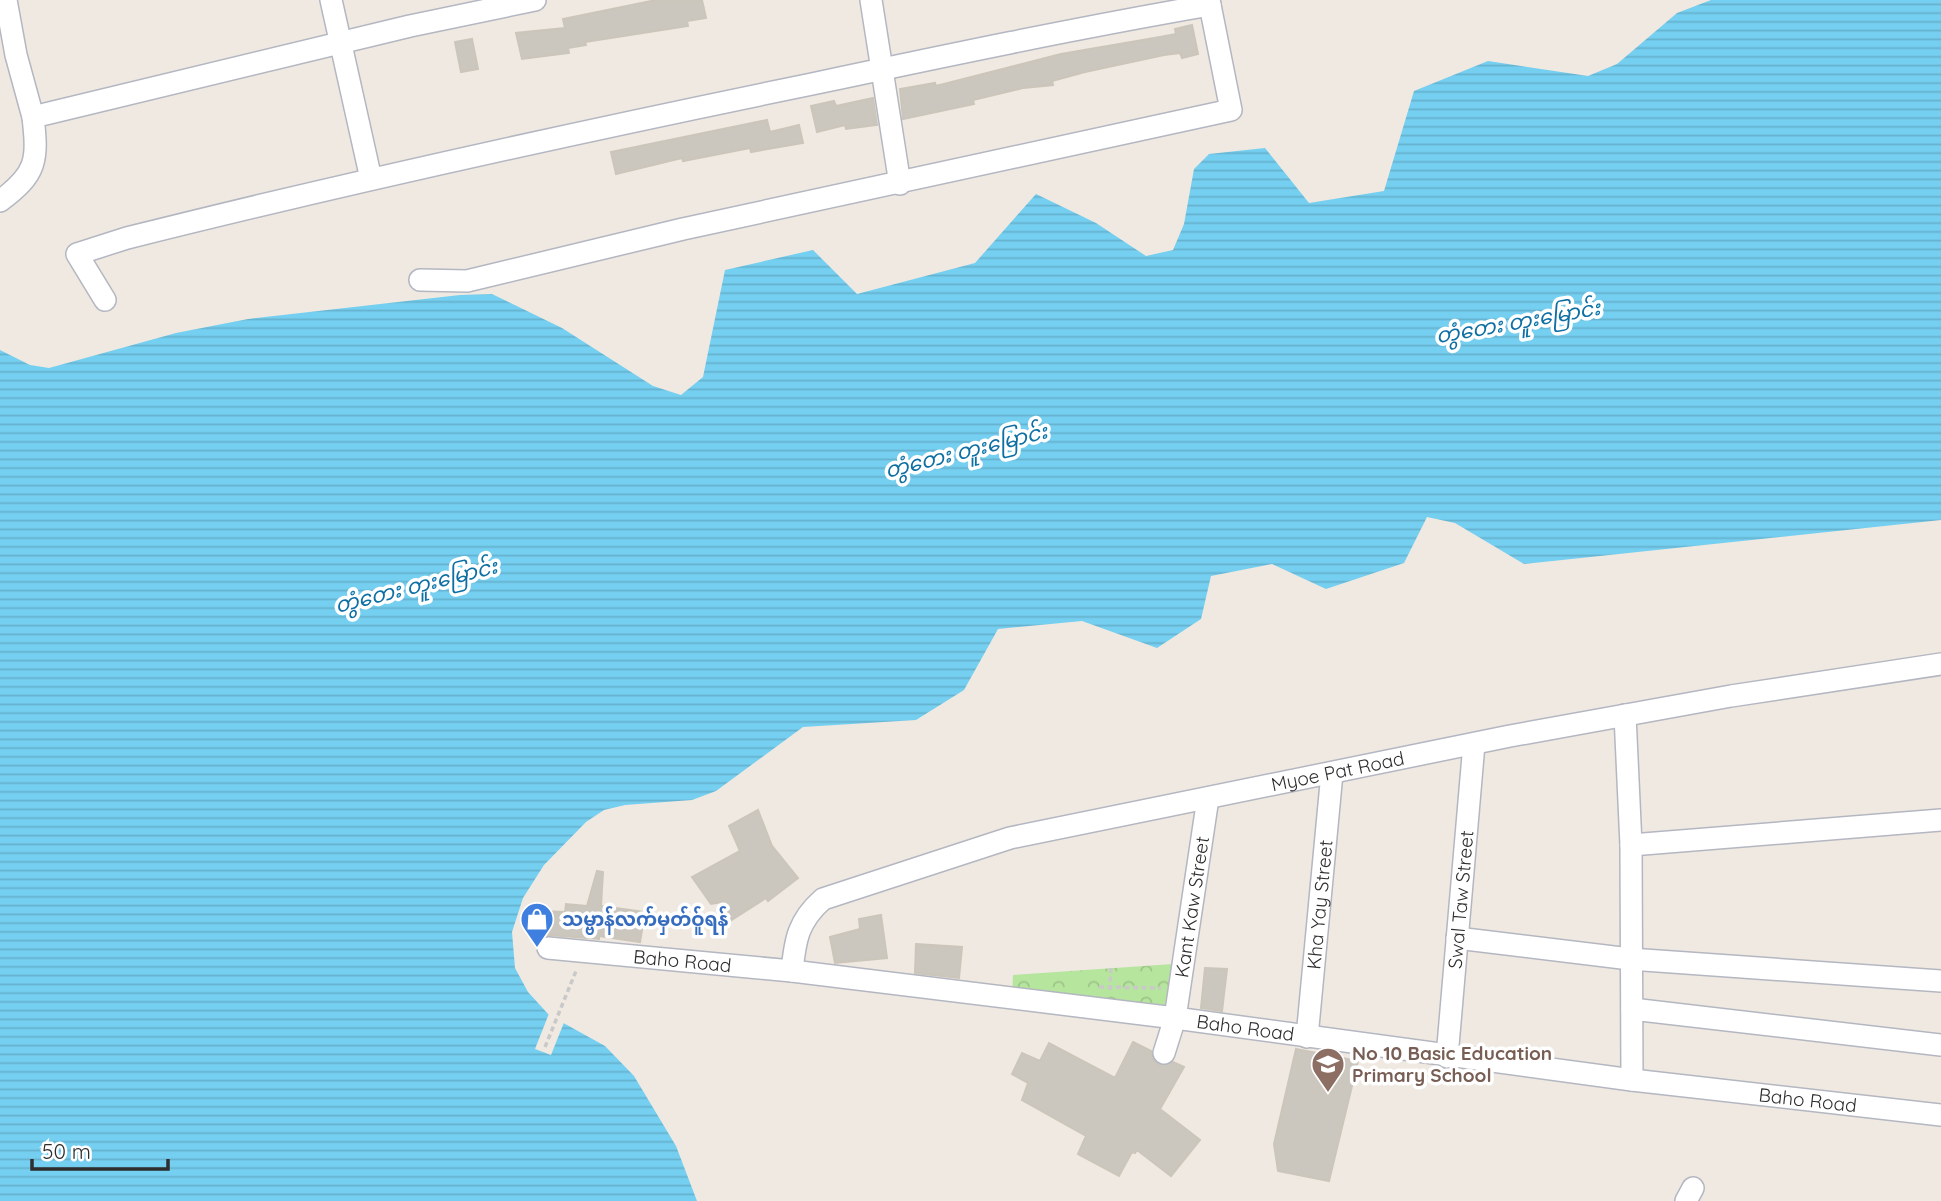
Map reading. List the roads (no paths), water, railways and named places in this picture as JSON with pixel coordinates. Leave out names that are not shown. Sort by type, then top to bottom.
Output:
[{"type":"street","points":[[0,201],[15,190],[33,169],[37,155],[33,117],[16,55],[6,0]]},
{"type":"street","points":[[331,0],[371,179]]},
{"type":"street","points":[[33,117],[535,0]]},
{"type":"street","points":[[871,0],[900,184]]},
{"type":"street","points":[[105,300],[78,254],[128,238],[371,179],[882,69],[1210,3],[1231,110],[683,229],[467,281],[420,279]]},
{"type":"street","name":"Myoe Pat Road","points":[[792,971],[796,932],[807,913],[822,899],[1010,838],[1625,715],[1941,664]]},
{"type":"street","points":[[1625,715],[1631,845],[1632,1080]]},
{"type":"street","name":"Swal Taw Street","points":[[1447,1056],[1474,744]]},
{"type":"street","name":"Kha Yay Street","points":[[1307,1037],[1332,773]]},
{"type":"street","name":"Kant Kaw Street","points":[[1164,1053],[1175,1018],[1208,798]]},
{"type":"street","points":[[1631,845],[1941,820]]},
{"type":"street","points":[[1457,938],[1630,959],[1941,981]]},
{"type":"street","name":"Baho Road","points":[[548,948],[792,971],[1175,1018],[1632,1080],[1941,1115]]},
{"type":"street","points":[[1632,1009],[1941,1045]]},
{"type":"water","name":"တွံတေး တူးမြောင်း","points":[[1711,0],[1941,0],[1941,520],[1524,564],[1455,523],[1427,517],[1404,563],[1326,589],[1272,564],[1211,576],[1201,619],[1157,648],[1082,621],[998,629],[964,690],[916,720],[803,727],[716,791],[692,800],[625,805],[604,810],[586,822],[544,865],[523,898],[512,932],[515,968],[528,992],[549,1015],[605,1046],[634,1076],[676,1146],[697,1201],[0,1201],[0,350],[30,365],[49,368],[176,333],[248,319],[460,295],[492,294],[562,328],[653,386],[681,395],[703,377],[725,270],[813,250],[857,294],[975,263],[1036,194],[1096,223],[1146,256],[1173,250],[1184,224],[1194,169],[1209,154],[1265,148],[1309,203],[1384,191],[1414,91],[1488,61],[1588,76],[1617,64],[1677,13]]},
{"type":"place","name":"သမ္ဗာန်လက်မှတ်ဝ်ူရန်","points":[[537,949]]},
{"type":"place","name":"No 10 Basic Education Primary School","points":[[1328,1094]]}]
